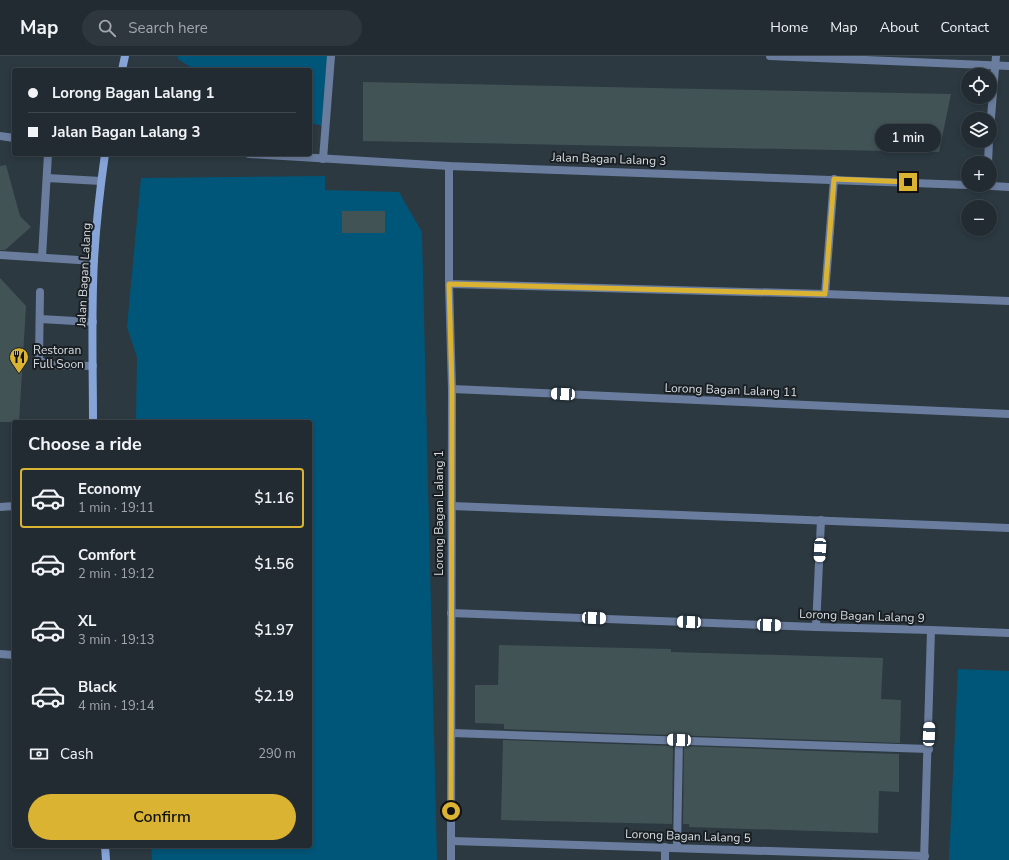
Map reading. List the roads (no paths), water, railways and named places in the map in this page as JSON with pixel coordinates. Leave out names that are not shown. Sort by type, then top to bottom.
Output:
[{"type":"main road","points":[[122,68],[125,56]]},
{"type":"main road","name":"Jalan Bagan Lalang","points":[[93,420],[94,260],[105,156]]},
{"type":"main road","points":[[105,848],[106,860]]},
{"type":"street","points":[[323,158],[331,56]]},
{"type":"street","points":[[770,56],[1009,66]]},
{"type":"street","points":[[991,112],[996,56]]},
{"type":"street","points":[[0,136],[12,138]]},
{"type":"street","points":[[42,257],[48,156]]},
{"type":"street","name":"Jalan Bagan Lalang 3","points":[[286,156],[449,166],[961,185]]},
{"type":"street","name":"Lorong Bagan Lalang 1","points":[[449,166],[449,284],[452,389],[451,860]]},
{"type":"street","points":[[47,178],[101,181]]},
{"type":"street","points":[[825,294],[834,179]]},
{"type":"street","points":[[997,185],[1009,186]]},
{"type":"street","points":[[0,255],[94,260]]},
{"type":"street","points":[[449,284],[825,294],[1009,301]]},
{"type":"street","points":[[40,292],[39,360],[47,365],[93,366]]},
{"type":"street","points":[[40,319],[93,322]]},
{"type":"street","name":"Lorong Bagan Lalang 11","points":[[452,389],[1009,414]]},
{"type":"street","points":[[0,506],[12,506]]},
{"type":"street","points":[[452,506],[1009,528]]},
{"type":"street","points":[[816,627],[821,520]]},
{"type":"street","name":"Lorong Bagan Lalang 9","points":[[451,613],[1009,633]]},
{"type":"street","points":[[925,858],[932,630]]},
{"type":"street","points":[[0,654],[12,655]]},
{"type":"street","points":[[452,734],[928,749]]},
{"type":"street","points":[[677,848],[679,740]]},
{"type":"street","name":"Lorong Bagan Lalang 5","points":[[451,842],[665,847],[925,858]]},
{"type":"street","points":[[665,847],[665,860]]},
{"type":"place","name":"Restoran Full Soon","points":[[19,374]]}]
